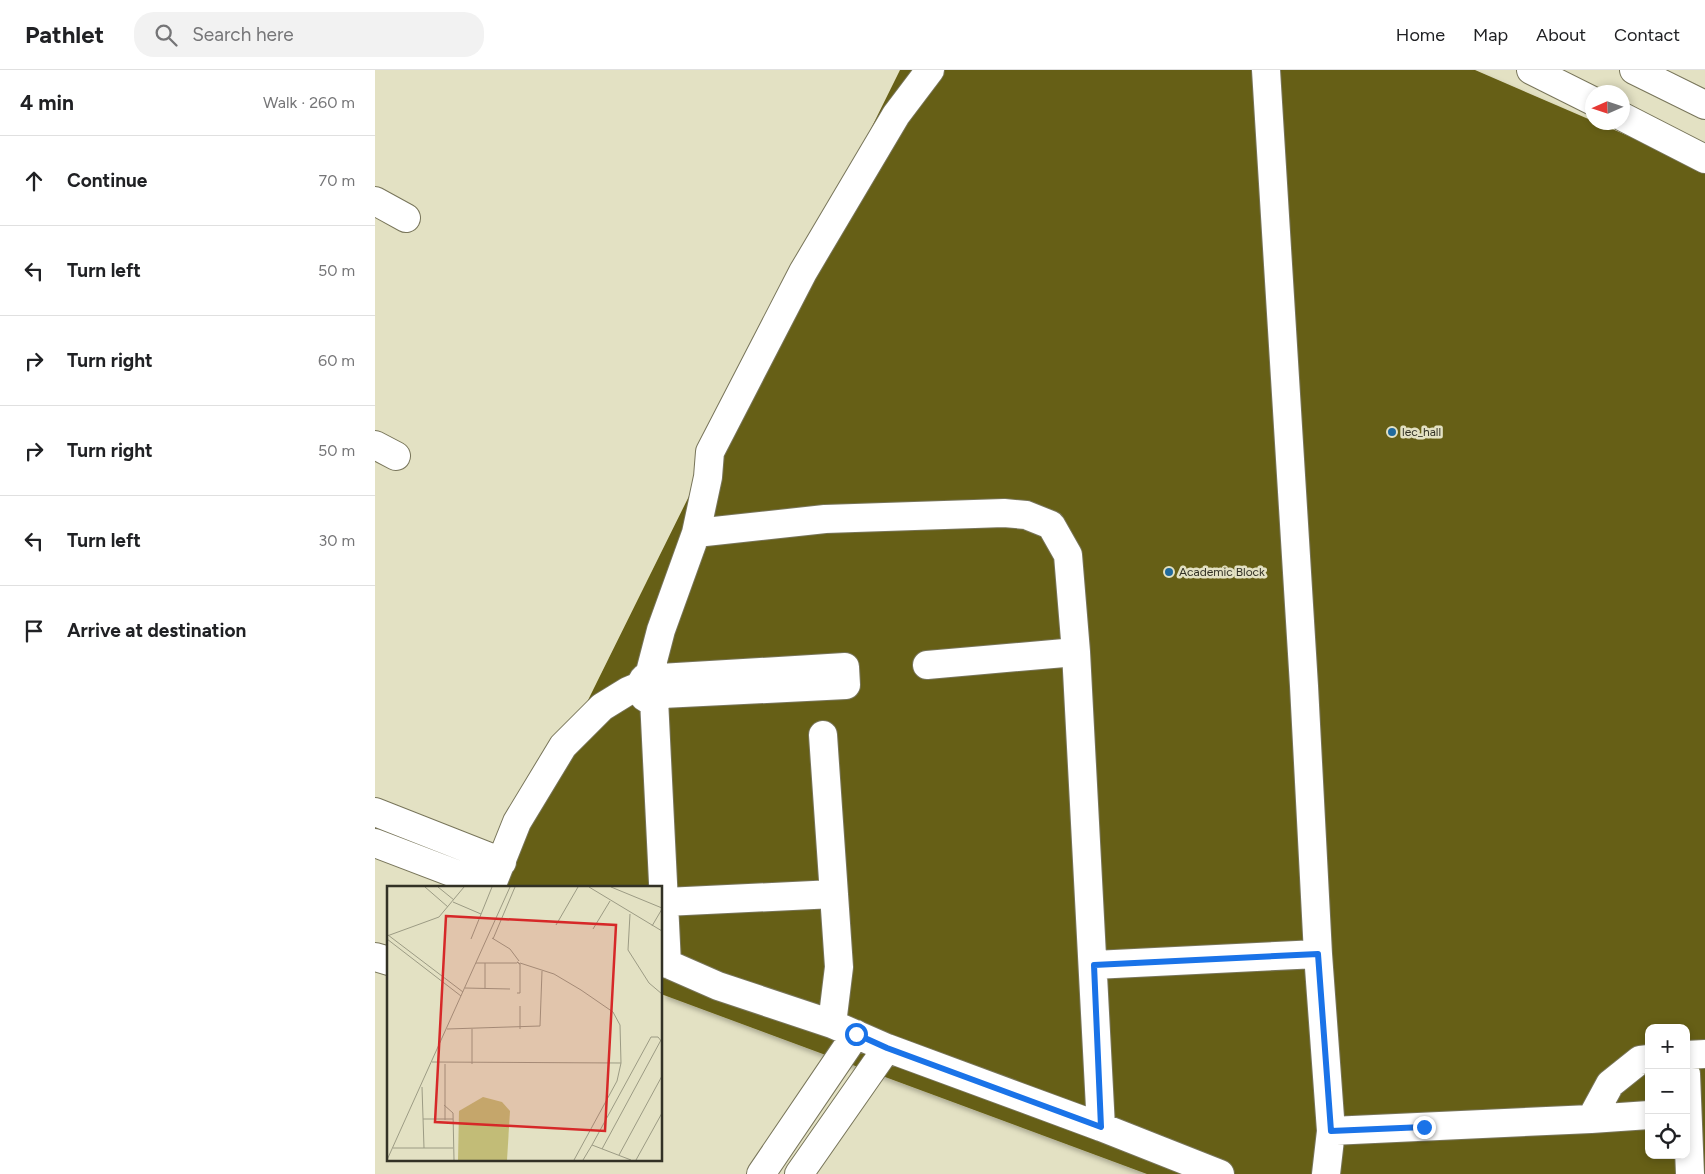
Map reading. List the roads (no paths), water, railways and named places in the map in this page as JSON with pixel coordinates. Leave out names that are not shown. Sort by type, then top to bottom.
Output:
[{"type":"street","points":[[930,70],[896,115],[803,272],[710,452],[708,477],[696,533],[661,630],[653,687],[665,902],[664,962],[718,986],[844,1029],[887,1048],[1101,1127],[1220,1174]]},
{"type":"street","points":[[1266,70],[1303,666],[1318,954],[1331,1131],[1326,1174]]},
{"type":"street","points":[[1531,70],[1585,97]]},
{"type":"street","points":[[1633,70],[1705,105]]},
{"type":"street","points":[[1630,121],[1705,159]]},
{"type":"street","points":[[375,201],[406,218]]},
{"type":"street","points":[[696,533],[825,519],[1004,513],[1026,515],[1051,525],[1068,555],[1076,652],[1094,965],[1101,1127]]},
{"type":"street","points":[[927,665],[1076,652]]},
{"type":"street","points":[[492,886],[517,822],[563,746],[602,708],[628,691],[653,687],[845,667],[846,685],[653,687]]},
{"type":"street","points":[[761,1174],[844,1029],[823,735]]},
{"type":"street","points":[[375,812],[502,862]]},
{"type":"street","points":[[401,822],[383,846],[489,886]]},
{"type":"street","points":[[665,902],[834,894]]},
{"type":"street","points":[[1094,965],[1318,954]]},
{"type":"street","points":[[375,957],[387,961]]},
{"type":"street","points":[[799,1174],[887,1048]]},
{"type":"street","points":[[1690,1055],[1705,1054]]},
{"type":"street","points":[[1591,1119],[1611,1084],[1640,1060],[1645,1059]]},
{"type":"street","points":[[1687,1114],[1690,1174]]},
{"type":"street","points":[[1331,1131],[1645,1115]]},
{"type":"place","name":"lec_hall","points":[[1392,432]]},
{"type":"place","name":"Academic Block","points":[[1169,572]]}]
